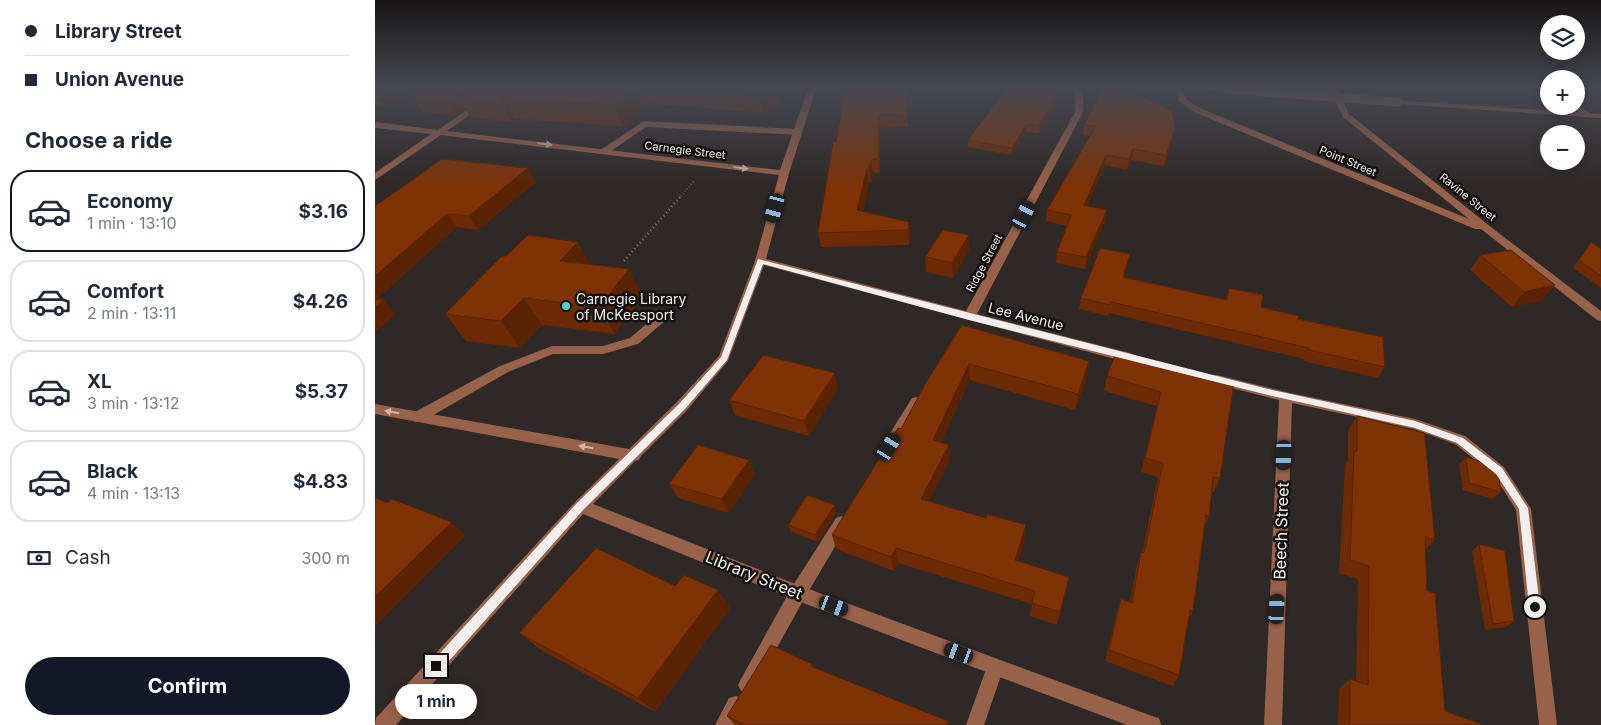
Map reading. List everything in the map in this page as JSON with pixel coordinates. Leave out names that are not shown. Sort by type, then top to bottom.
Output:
[{"type":"street","points":[[375,177],[458,120]]},
{"type":"street","points":[[383,725],[581,506],[634,456],[682,406],[724,358],[760,261],[784,173],[802,120]]},
{"type":"street","name":"Ridge Street","points":[[959,334],[1075,120]]},
{"type":"street","name":"Point Street","points":[[1221,120],[1492,233]]},
{"type":"street","name":"Ravine Street","points":[[1352,120],[1492,233],[1601,317]]},
{"type":"street","points":[[605,151],[644,124],[798,132]]},
{"type":"street","name":"Carnegie Street","points":[[375,125],[784,173]]},
{"type":"street","name":"Lee Avenue","points":[[760,261],[1142,361]]},
{"type":"street","points":[[418,417],[504,369],[552,350],[603,350],[634,341],[662,316]]},
{"type":"street","points":[[1209,378],[1286,397],[1415,424],[1460,440],[1499,471],[1523,508],[1548,725]]},
{"type":"street","points":[[886,451],[923,392]]},
{"type":"street","name":"Beech Street","points":[[1273,725],[1286,397]]},
{"type":"street","points":[[375,409],[634,456]]},
{"type":"street","name":"Library Street","points":[[581,506],[798,593],[1152,725]]},
{"type":"street","points":[[725,725],[798,593],[850,509]]},
{"type":"street","points":[[975,725],[995,667]]},
{"type":"path","points":[[624,261],[693,181],[702,182]]},
{"type":"building","points":[[840,120],[878,120],[879,159],[871,160],[869,170],[867,169],[857,210],[909,222],[908,230],[818,233],[833,142],[836,142]]},
{"type":"building","points":[[983,120],[1042,120],[1039,125],[1026,125],[1012,148],[968,140]]},
{"type":"building","points":[[1087,120],[1174,120],[1175,129],[1166,155],[1133,149],[1129,159],[1106,155],[1084,205],[1107,210],[1086,257],[1057,252],[1071,215],[1047,210],[1096,126],[1084,125]]},
{"type":"building","points":[[442,159],[528,168],[469,216],[447,214],[375,276],[375,206]]},
{"type":"building","points":[[943,230],[969,235],[952,263],[925,257]]},
{"type":"building","points":[[528,235],[578,242],[560,261],[629,269],[599,307],[524,298],[501,321],[445,314],[502,256],[506,256]]},
{"type":"building","points":[[1591,242],[1601,249],[1601,276],[1579,260]]},
{"type":"building","points":[[1100,248],[1130,254],[1123,277],[1227,300],[1229,288],[1263,295],[1261,307],[1299,316],[1298,319],[1383,337],[1385,367],[1111,302],[1110,305],[1081,298]]},
{"type":"building","points":[[1511,250],[1555,285],[1524,292],[1480,255]]},
{"type":"building","points":[[375,299],[384,300],[375,307]]},
{"type":"building","points":[[962,325],[1089,361],[1078,394],[969,364],[933,440],[949,445],[921,499],[986,518],[987,514],[1026,525],[1015,560],[1069,577],[1060,612],[1032,603],[1035,591],[896,548],[891,557],[832,535],[898,428],[901,429],[928,379]]},
{"type":"building","points":[[1116,352],[1234,382],[1220,478],[1213,477],[1209,516],[1206,515],[1193,611],[1190,610],[1179,675],[1109,650],[1121,599],[1132,603],[1141,552],[1144,553],[1163,463],[1145,458],[1161,392],[1107,376]]},
{"type":"building","points":[[763,355],[835,373],[804,421],[729,400]]},
{"type":"building","points":[[1357,416],[1424,433],[1435,540],[1425,537],[1427,591],[1435,593],[1445,711],[1484,725],[1350,725],[1350,679],[1368,685],[1369,566],[1350,560],[1354,451],[1357,451]]},
{"type":"building","points":[[698,445],[749,460],[722,499],[669,484]]},
{"type":"building","points":[[1466,457],[1497,467],[1501,492],[1469,483]]},
{"type":"building","points":[[807,495],[835,505],[815,535],[788,525]]},
{"type":"building","points":[[375,499],[388,503],[392,499],[452,522],[375,597]]},
{"type":"building","points":[[1479,544],[1505,551],[1514,621],[1493,624]]},
{"type":"building","points":[[596,548],[675,586],[684,575],[718,590],[638,698],[519,633]]},
{"type":"building","points":[[771,645],[812,664],[810,666],[948,721],[946,725],[745,725],[727,716]]},
{"type":"place","name":"Carnegie Library of McKeesport","points":[[566,306]]},
{"type":"route","points":[[436,666],[581,506],[634,456],[682,406],[724,358],[760,261],[969,317],[1286,397],[1415,424],[1460,440],[1499,471],[1523,508],[1535,607]]}]
